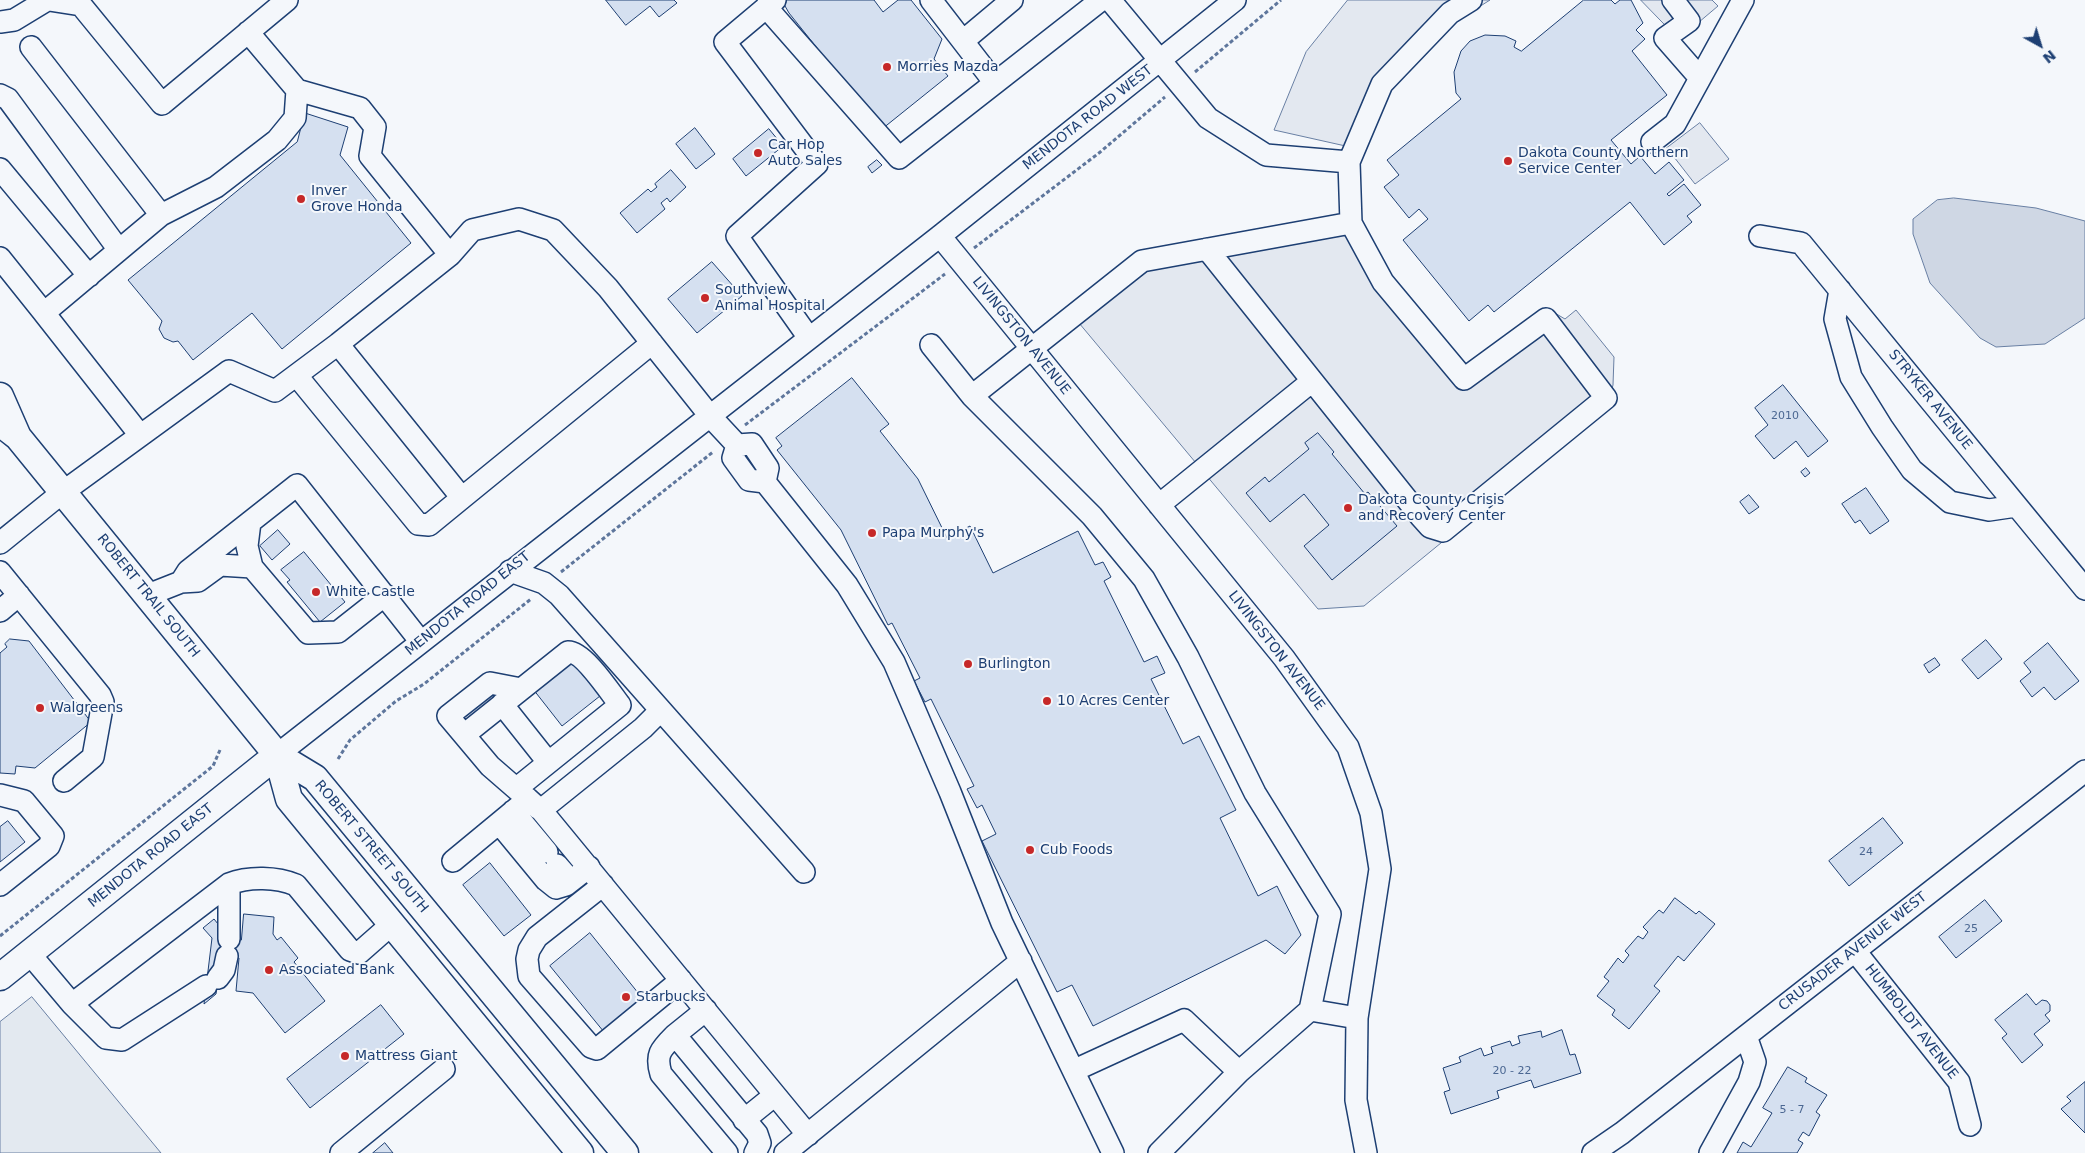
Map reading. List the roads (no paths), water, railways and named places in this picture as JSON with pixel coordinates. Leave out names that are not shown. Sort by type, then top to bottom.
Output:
[{"type":"main road","name":"ROBERT TRAIL SOUTH","points":[[0,396],[9,430],[148,595],[277,755]]},
{"type":"main road","points":[[277,755],[289,799],[580,1153]]},
{"type":"main road","name":"MENDOTA ROAD EAST","points":[[0,977],[277,755]]},
{"type":"main road","name":"ROBERT STREET SOUTH","points":[[277,755],[315,778],[625,1153]]},
{"type":"street","points":[[7,21],[48,0],[81,5],[162,104],[287,0]]},
{"type":"street","points":[[931,0],[995,83]]},
{"type":"street","points":[[963,41],[1012,0]]},
{"type":"street","points":[[809,338],[737,236],[817,164],[725,42],[771,4],[899,158],[1101,0]]},
{"type":"street","points":[[1110,0],[1208,118],[1266,155],[1349,162]]},
{"type":"street","name":"MENDOTA ROAD WEST","points":[[940,236],[1235,0]]},
{"type":"street","points":[[1206,249],[1311,382],[1430,527],[1443,531],[1606,398],[1546,319],[1464,379],[1383,282],[1351,223],[1349,162],[1382,84],[1450,13],[1471,0]]},
{"type":"street","points":[[1673,0],[1689,21],[1665,38],[1700,78]]},
{"type":"street","points":[[1652,142],[1675,124],[1743,0]]},
{"type":"street","points":[[248,32],[297,90],[360,108],[375,127],[370,156],[450,255]]},
{"type":"street","points":[[31,47],[161,215]]},
{"type":"street","points":[[44,313],[161,215],[216,188],[278,140],[295,118],[297,90]]},
{"type":"street","points":[[0,95],[8,99],[119,250]]},
{"type":"street","points":[[0,169],[89,276]]},
{"type":"street","points":[[1,539],[228,370],[275,391],[297,376],[450,255],[472,230],[519,220],[553,230],[608,288],[710,416],[737,445],[752,444],[768,468],[765,482],[846,585],[894,662],[950,792],[1002,923],[1114,1153]]},
{"type":"street","points":[[972,396],[1142,261],[1351,223]]},
{"type":"street","name":"MENDOTA ROAD EAST","points":[[277,755],[940,236]]},
{"type":"street","name":"LIVINGSTON AVENUE","points":[[940,236],[1284,658],[1348,746],[1371,813],[1380,869],[1357,1018],[1356,1100],[1366,1153]]},
{"type":"street","name":"STRYKER AVENUE","points":[[1760,236],[1801,243],[2085,589]]},
{"type":"street","points":[[0,258],[140,434]]},
{"type":"street","points":[[1840,290],[1835,319],[1851,377],[1912,470],[1950,502],[1988,510],[2016,506]]},
{"type":"street","points":[[297,376],[418,524],[429,526],[652,343]]},
{"type":"street","points":[[338,344],[462,498]]},
{"type":"street","points":[[931,346],[972,396],[1098,523],[1144,579],[1188,657],[1255,793],[1330,914],[1310,1010],[1239,1072],[1159,1153]]},
{"type":"street","points":[[1159,505],[1311,382]]},
{"type":"street","points":[[181,582],[188,571],[297,485],[422,642]]},
{"type":"street","points":[[250,522],[247,546],[252,567],[308,632],[338,632],[385,596]]},
{"type":"street","points":[[148,595],[181,582],[198,581],[220,565],[252,567]]},
{"type":"street","points":[[510,571],[553,588],[804,872]]},
{"type":"street","points":[[0,572],[100,695],[103,702],[93,756],[64,781]]},
{"type":"street","points":[[0,612],[19,595]]},
{"type":"street","points":[[464,735],[568,652],[574,651],[582,658],[620,705],[548,762],[520,806]]},
{"type":"street","points":[[520,806],[546,880],[556,888],[558,866],[520,806],[490,766],[448,716],[490,684],[521,689]]},
{"type":"street","points":[[502,704],[548,762]]},
{"type":"street","points":[[453,861],[520,806],[643,728],[660,711]]},
{"type":"street","name":"CRUSADER AVENUE WEST","points":[[1594,1153],[1622,1134],[2085,771]]},
{"type":"street","points":[[0,795],[24,800],[53,836],[49,846],[0,885]]},
{"type":"street","points":[[520,806],[588,867],[808,1135]]},
{"type":"street","points":[[558,866],[588,867]]},
{"type":"street","points":[[72,1004],[229,884],[240,879],[284,880],[296,886],[350,950],[359,953],[392,924]]},
{"type":"street","points":[[29,953],[72,1004],[106,1038],[122,1040],[212,982],[224,970],[228,948],[229,884]]},
{"type":"street","points":[[603,885],[537,937],[529,950],[527,959],[529,976],[591,1047],[597,1049],[681,980]]},
{"type":"street","name":"HUMBOLDT AVENUE","points":[[1855,951],[1959,1082],[1970,1125]]},
{"type":"street","points":[[786,1153],[1020,961]]},
{"type":"street","points":[[706,1010],[675,1035],[661,1051],[657,1061],[661,1074],[727,1153]]},
{"type":"street","points":[[1310,1010],[1357,1018]]},
{"type":"street","points":[[1075,1070],[1184,1020],[1239,1072]]},
{"type":"street","points":[[675,1035],[757,1134],[760,1143],[755,1153]]},
{"type":"street","points":[[1710,1153],[1749,1082],[1755,1062],[1746,1036]]},
{"type":"street","points":[[341,1153],[444,1069]]},
{"type":"street","points":[[744,1120],[774,1095]]},
{"type":"place","name":"Morries Mazda","points":[[887,67]]},
{"type":"place","name":"Car Hop Auto Sales","points":[[758,153]]},
{"type":"place","name":"Dakota County Northern Service Center","points":[[1508,161]]},
{"type":"place","name":"Inver Grove Honda","points":[[301,199]]},
{"type":"place","name":"Southview Animal Hospital","points":[[705,298]]},
{"type":"place","name":"Dakota County Crisis and Recovery Center","points":[[1348,508]]},
{"type":"place","name":"Papa Murphy's","points":[[872,533]]},
{"type":"place","name":"White Castle","points":[[316,592]]},
{"type":"place","name":"Burlington","points":[[968,664]]},
{"type":"place","name":"10 Acres Center","points":[[1047,701]]},
{"type":"place","name":"Walgreens","points":[[40,708]]},
{"type":"place","name":"Cub Foods","points":[[1030,850]]},
{"type":"place","name":"Associated Bank","points":[[269,970]]},
{"type":"place","name":"Starbucks","points":[[626,997]]},
{"type":"place","name":"Mattress Giant","points":[[345,1056]]}]
